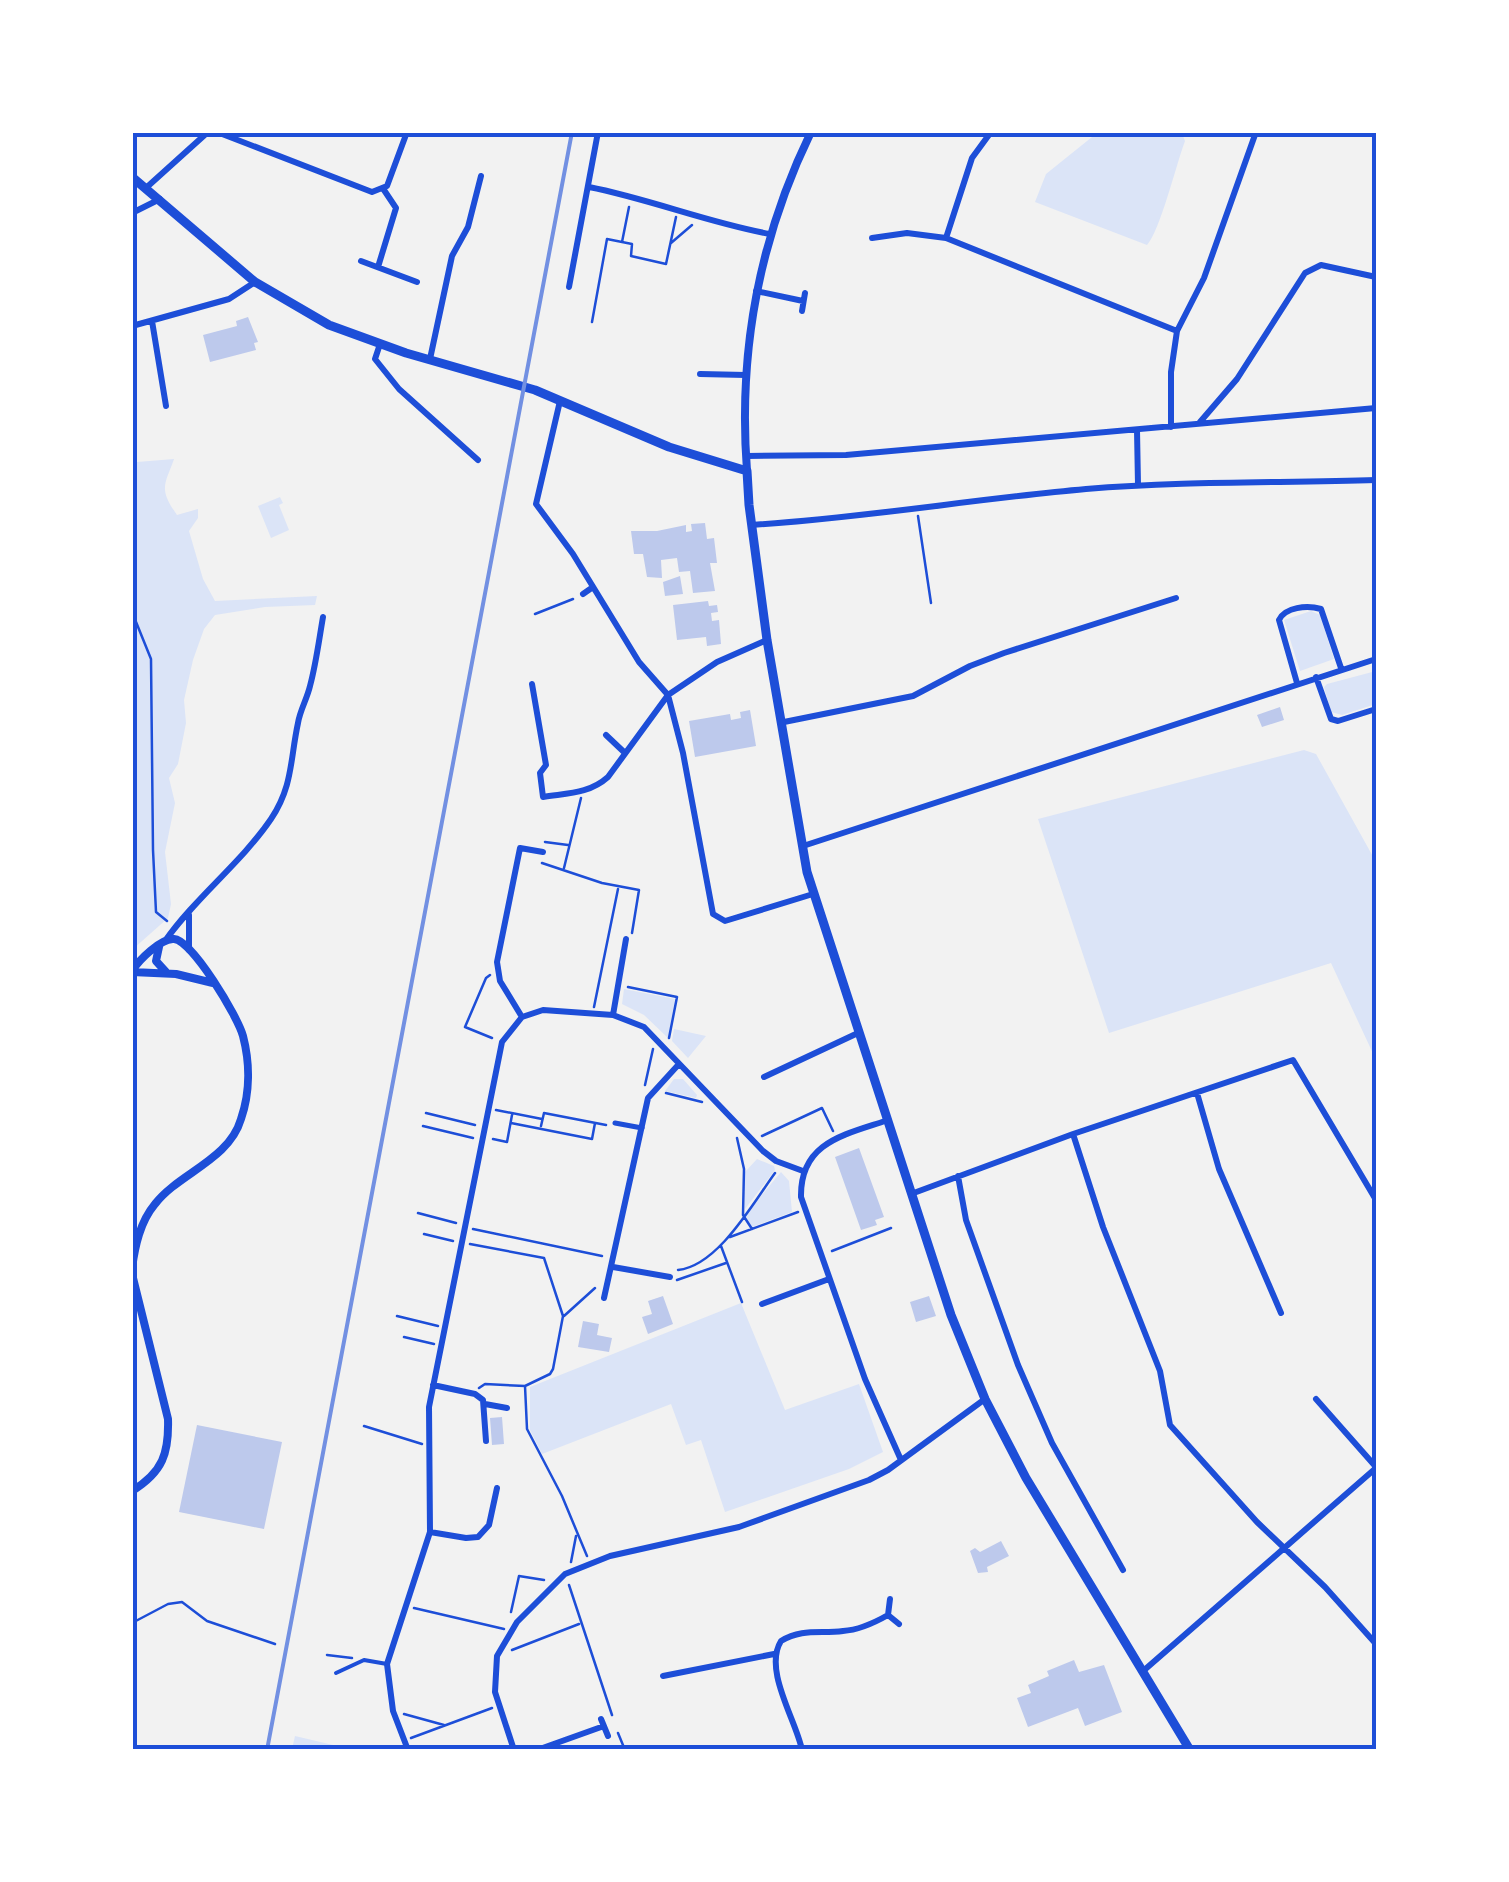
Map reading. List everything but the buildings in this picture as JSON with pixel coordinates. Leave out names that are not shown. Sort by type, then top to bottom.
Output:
[{"type":"main road","points":[[132,177],[255,282],[319,320],[380,344],[548,395],[669,446],[748,471],[751,525],[767,640],[813,894],[951,1315],[984,1399],[1026,1478],[1190,1750]]},
{"type":"street","points":[[147,186],[208,132]]},
{"type":"street","points":[[216,132],[357,188],[384,190]]},
{"type":"street","points":[[384,190],[406,132]]},
{"type":"street","points":[[569,287],[598,132]]},
{"type":"street","points":[[748,471],[746,375],[756,291],[770,234],[811,132]]},
{"type":"street","points":[[946,238],[972,158],[991,132]]},
{"type":"street","points":[[1172,427],[1171,372],[1177,331],[1204,278],[1256,132]]},
{"type":"street","points":[[430,360],[452,256],[468,227],[480,176]]},
{"type":"street","points":[[589,187],[770,234]]},
{"type":"street","points":[[378,267],[396,208],[384,190]]},
{"type":"street","points":[[132,213],[161,198]]},
{"type":"street","points":[[872,238],[906,234],[946,238],[1177,331]]},
{"type":"street","points":[[361,261],[417,282]]},
{"type":"street","points":[[1200,423],[1237,379],[1306,273],[1321,264],[1376,278]]},
{"type":"street","points":[[132,326],[229,299],[255,282]]},
{"type":"street","points":[[756,291],[804,297],[802,311]]},
{"type":"street","points":[[152,321],[166,406]]},
{"type":"street","points":[[380,344],[375,359],[388,376],[478,460]]},
{"type":"street","points":[[700,374],[746,375]]},
{"type":"street","points":[[561,400],[536,504],[594,587],[639,662],[668,696],[684,753],[713,914],[725,921],[813,894]]},
{"type":"street","points":[[746,456],[846,455],[1376,408]]},
{"type":"street","points":[[1137,430],[1138,485]]},
{"type":"street","points":[[751,525],[856,518],[1042,493],[1138,485],[1376,480]]},
{"type":"street","points":[[583,594],[594,587]]},
{"type":"street","points":[[784,722],[914,696],[1004,653],[1176,598]]},
{"type":"street","points":[[1297,683],[1280,632],[1278,620],[1284,612],[1310,606],[1320,609],[1341,668]]},
{"type":"street","points":[[173,974],[158,966],[156,956],[162,944],[262,830],[291,778],[298,720],[310,686],[323,617]]},
{"type":"street","points":[[532,684],[546,764],[540,773],[543,798],[583,792],[608,777],[668,696],[717,662],[767,640]]},
{"type":"street","points":[[802,846],[1376,659]]},
{"type":"street","points":[[1316,677],[1331,719],[1376,709]]},
{"type":"street","points":[[606,735],[625,753]]},
{"type":"street","points":[[522,1017],[496,971],[520,848],[543,852]]},
{"type":"street","points":[[173,974],[189,964],[189,914]]},
{"type":"street","points":[[613,1015],[626,939]]},
{"type":"street","points":[[132,971],[162,944],[179,940],[208,971],[234,1013],[243,1036],[248,1076],[240,1124],[223,1148],[154,1204],[140,1232],[132,1272],[168,1419],[169,1444],[162,1466],[151,1480],[132,1490]]},
{"type":"street","points":[[132,971],[173,974],[213,983]]},
{"type":"street","points":[[408,1750],[393,1710],[387,1664],[430,1532],[428,1407],[502,1042],[512,1026],[522,1017],[543,1010],[613,1015],[644,1028],[763,1151],[782,1164],[803,1171]]},
{"type":"street","points":[[764,1077],[858,1032]]},
{"type":"street","points":[[912,1194],[1073,1134],[1293,1060],[1376,1200]]},
{"type":"street","points":[[604,1298],[648,1098],[679,1064]]},
{"type":"street","points":[[1197,1093],[1219,1170],[1280,1313]]},
{"type":"street","points":[[885,1121],[836,1137],[813,1156],[803,1171],[804,1209],[865,1378],[901,1460]]},
{"type":"street","points":[[615,1123],[642,1128]]},
{"type":"street","points":[[1073,1134],[1103,1227],[1160,1372],[1170,1425],[1257,1522],[1376,1644]]},
{"type":"street","points":[[958,1176],[966,1220],[1018,1366],[1052,1443],[1122,1570]]},
{"type":"street","points":[[613,1267],[670,1280]]},
{"type":"street","points":[[762,1304],[830,1279]]},
{"type":"street","points":[[433,1385],[475,1394],[485,1404],[507,1408]]},
{"type":"street","points":[[514,1750],[498,1705],[496,1656],[507,1633],[566,1574],[590,1562],[739,1527],[869,1480],[984,1399]]},
{"type":"street","points":[[1142,1672],[1376,1467],[1316,1400]]},
{"type":"street","points":[[485,1404],[486,1441]]},
{"type":"street","points":[[430,1532],[478,1536],[488,1524],[497,1488]]},
{"type":"street","points":[[888,1615],[890,1599]]},
{"type":"street","points":[[888,1615],[898,1624]]},
{"type":"street","points":[[802,1750],[786,1712],[774,1654],[781,1641],[790,1635],[862,1628],[888,1615]]},
{"type":"street","points":[[663,1676],[774,1654]]},
{"type":"street","points":[[537,1750],[602,1722],[608,1736]]},
{"type":"lane","points":[[336,1673],[364,1660],[387,1664]]},
{"type":"path","points":[[622,242],[631,196]]},
{"type":"path","points":[[592,322],[606,239],[632,244],[631,256],[666,264],[678,211]]},
{"type":"path","points":[[670,244],[700,218]]},
{"type":"path","points":[[917,509],[931,603]]},
{"type":"path","points":[[535,614],[583,594]]},
{"type":"path","points":[[132,612],[151,659],[156,912],[174,927]]},
{"type":"path","points":[[564,868],[583,792]]},
{"type":"path","points":[[545,842],[570,846]]},
{"type":"path","points":[[542,863],[639,890],[631,940],[626,939]]},
{"type":"path","points":[[594,1012],[618,887]]},
{"type":"path","points":[[496,971],[486,978],[465,1027],[502,1042]]},
{"type":"path","points":[[619,985],[677,997],[667,1050]]},
{"type":"path","points":[[648,1098],[645,1086],[655,1038]]},
{"type":"path","points":[[654,1089],[723,1108]]},
{"type":"path","points":[[753,1140],[822,1108],[836,1137]]},
{"type":"path","points":[[489,1109],[543,1119]]},
{"type":"path","points":[[426,1113],[486,1127]]},
{"type":"path","points":[[423,1126],[507,1142],[512,1113]]},
{"type":"path","points":[[541,1129],[544,1113],[614,1127],[615,1123]]},
{"type":"path","points":[[520,1125],[522,1115]]},
{"type":"path","points":[[531,1127],[532,1117]]},
{"type":"path","points":[[732,1118],[744,1169],[744,1215],[752,1229]]},
{"type":"path","points":[[450,1132],[452,1119]]},
{"type":"path","points":[[510,1123],[592,1139],[595,1123]]},
{"type":"path","points":[[744,1169],[763,1151]]},
{"type":"path","points":[[729,1238],[782,1164]]},
{"type":"path","points":[[666,1268],[686,1270],[729,1238],[804,1209]]},
{"type":"path","points":[[418,1213],[615,1258]]},
{"type":"path","points":[[821,1255],[891,1228]]},
{"type":"path","points":[[424,1234],[544,1258],[563,1316],[550,1374],[526,1386],[486,1384],[475,1394]]},
{"type":"path","points":[[494,1247],[497,1234]]},
{"type":"path","points":[[527,1255],[530,1241]]},
{"type":"path","points":[[721,1244],[742,1302]]},
{"type":"path","points":[[670,1280],[727,1262]]},
{"type":"path","points":[[563,1316],[588,1292],[609,1280]]},
{"type":"path","points":[[397,1316],[444,1327]]},
{"type":"path","points":[[404,1337],[440,1346]]},
{"type":"path","points":[[526,1386],[527,1430],[562,1496],[590,1562]]},
{"type":"path","points":[[364,1426],[428,1446]]},
{"type":"path","points":[[574,1569],[570,1559],[577,1534]]},
{"type":"path","points":[[566,1574],[612,1715],[602,1722]]},
{"type":"path","points":[[512,1612],[519,1576],[556,1582]]},
{"type":"path","points":[[132,1623],[168,1604],[182,1602],[207,1621],[274,1644]]},
{"type":"path","points":[[408,1606],[507,1633]]},
{"type":"path","points":[[496,1656],[580,1623]]},
{"type":"path","points":[[327,1654],[364,1660]]},
{"type":"path","points":[[404,1740],[498,1705]]},
{"type":"path","points":[[393,1710],[446,1726]]},
{"type":"path","points":[[608,1736],[618,1732],[625,1750]]},
{"type":"shaded area","points":[[1097,133],[1174,133],[1185,141],[1147,245],[1035,202],[1046,174]]},
{"type":"shaded area","points":[[132,449],[137,462],[174,459],[166,481],[167,499],[177,515],[198,509],[198,518],[189,531],[203,579],[215,601],[317,596],[315,605],[215,615],[204,629],[184,700],[186,723],[178,764],[169,778],[175,803],[165,852],[171,904],[168,918],[133,949]]},
{"type":"shaded area","points":[[280,497],[283,503],[279,505],[289,530],[271,538],[258,506]]},
{"type":"shaded area","points":[[1311,611],[1320,615],[1334,659],[1300,671],[1284,620]]},
{"type":"shaded area","points":[[1376,671],[1376,704],[1342,715],[1331,712],[1324,687],[1327,684]]},
{"type":"shaded area","points":[[1304,750],[1316,754],[1376,862],[1376,1060],[1331,963],[1109,1033],[1038,819]]},
{"type":"shaded area","points":[[624,989],[675,999],[668,1038],[644,1015],[622,1004]]},
{"type":"shaded area","points":[[674,1029],[706,1036],[688,1058],[672,1041]]},
{"type":"shaded area","points":[[674,1079],[683,1079],[696,1098],[665,1091]]},
{"type":"shaded area","points":[[757,1159],[775,1170],[745,1209],[745,1172]]},
{"type":"shaded area","points":[[781,1172],[789,1181],[792,1212],[752,1227],[745,1215]]},
{"type":"shaded area","points":[[741,1303],[785,1410],[859,1384],[883,1452],[849,1469],[725,1512],[701,1440],[686,1445],[671,1404],[542,1454],[530,1430],[530,1387]]},
{"type":"shaded area","points":[[295,1736],[350,1749],[292,1749]]},
{"type":"railway","points":[[267,1750],[572,132]]}]
